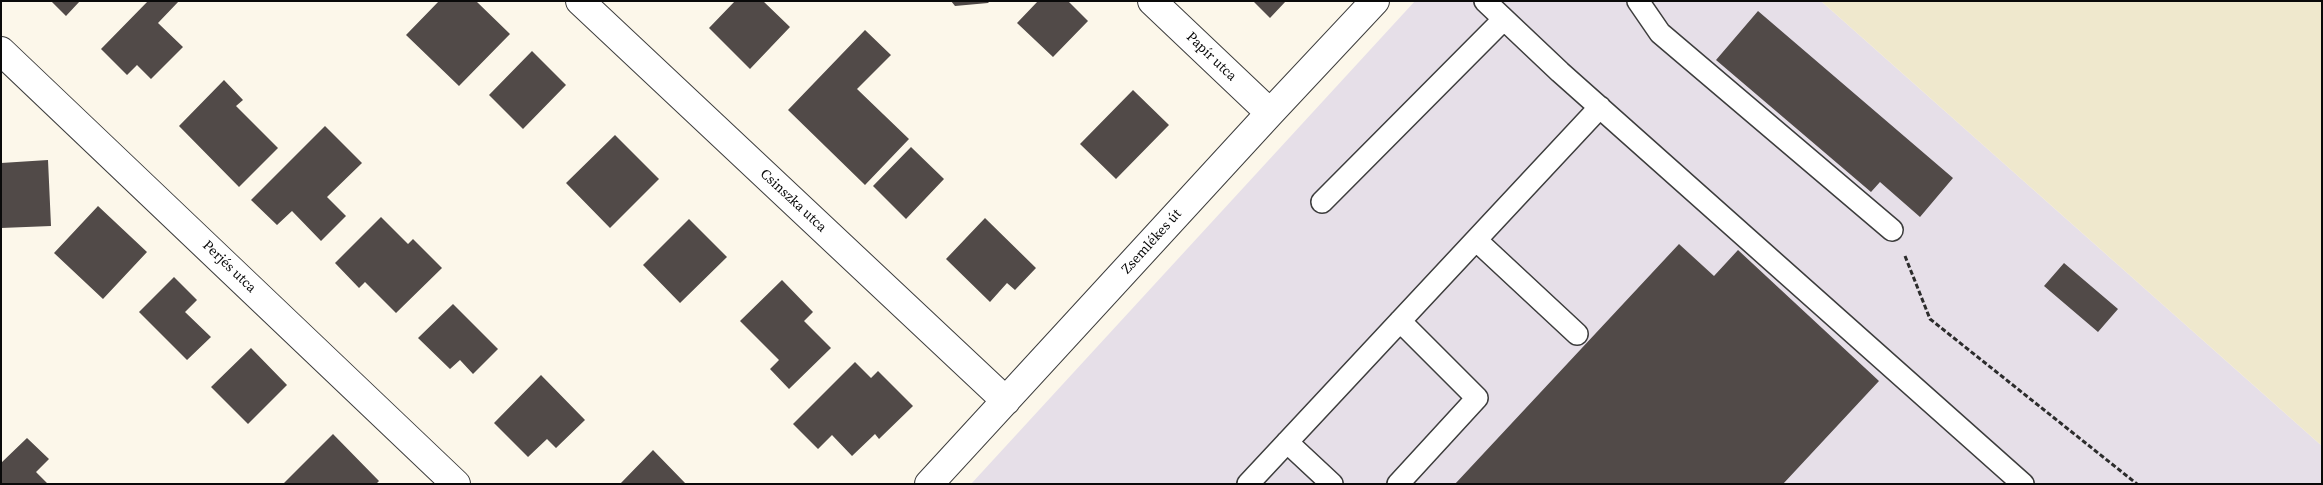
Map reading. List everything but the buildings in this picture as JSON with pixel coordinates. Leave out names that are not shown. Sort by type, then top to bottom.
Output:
[{"type":"street","name":"Csinszka utca","points":[[580,1],[1006,401]]},
{"type":"street","name":"Papír utca","points":[[1152,1],[1270,113]]},
{"type":"street","name":"Zsemlékes út","points":[[929,484],[1375,1]]},
{"type":"street","name":"Perjés utca","points":[[1,51],[456,484]]},
{"type":"lane","points":[[1485,1],[2023,484]]},
{"type":"lane","points":[[1638,1],[1660,33],[1892,230]]},
{"type":"lane","points":[[1322,202],[1504,19]]},
{"type":"lane","points":[[1248,484],[1600,106]]},
{"type":"lane","points":[[1476,240],[1577,334]]},
{"type":"lane","points":[[1398,484],[1478,398],[1400,321]]},
{"type":"lane","points":[[1287,442],[1332,484]]},
{"type":"path","points":[[1892,230],[1930,319],[2137,484]]},
{"type":"shaded area","points":[[1415,1],[1821,1],[2322,446],[2322,484],[971,484]]},
{"type":"shaded area","points":[[1821,1],[2322,1],[2322,446]]}]
